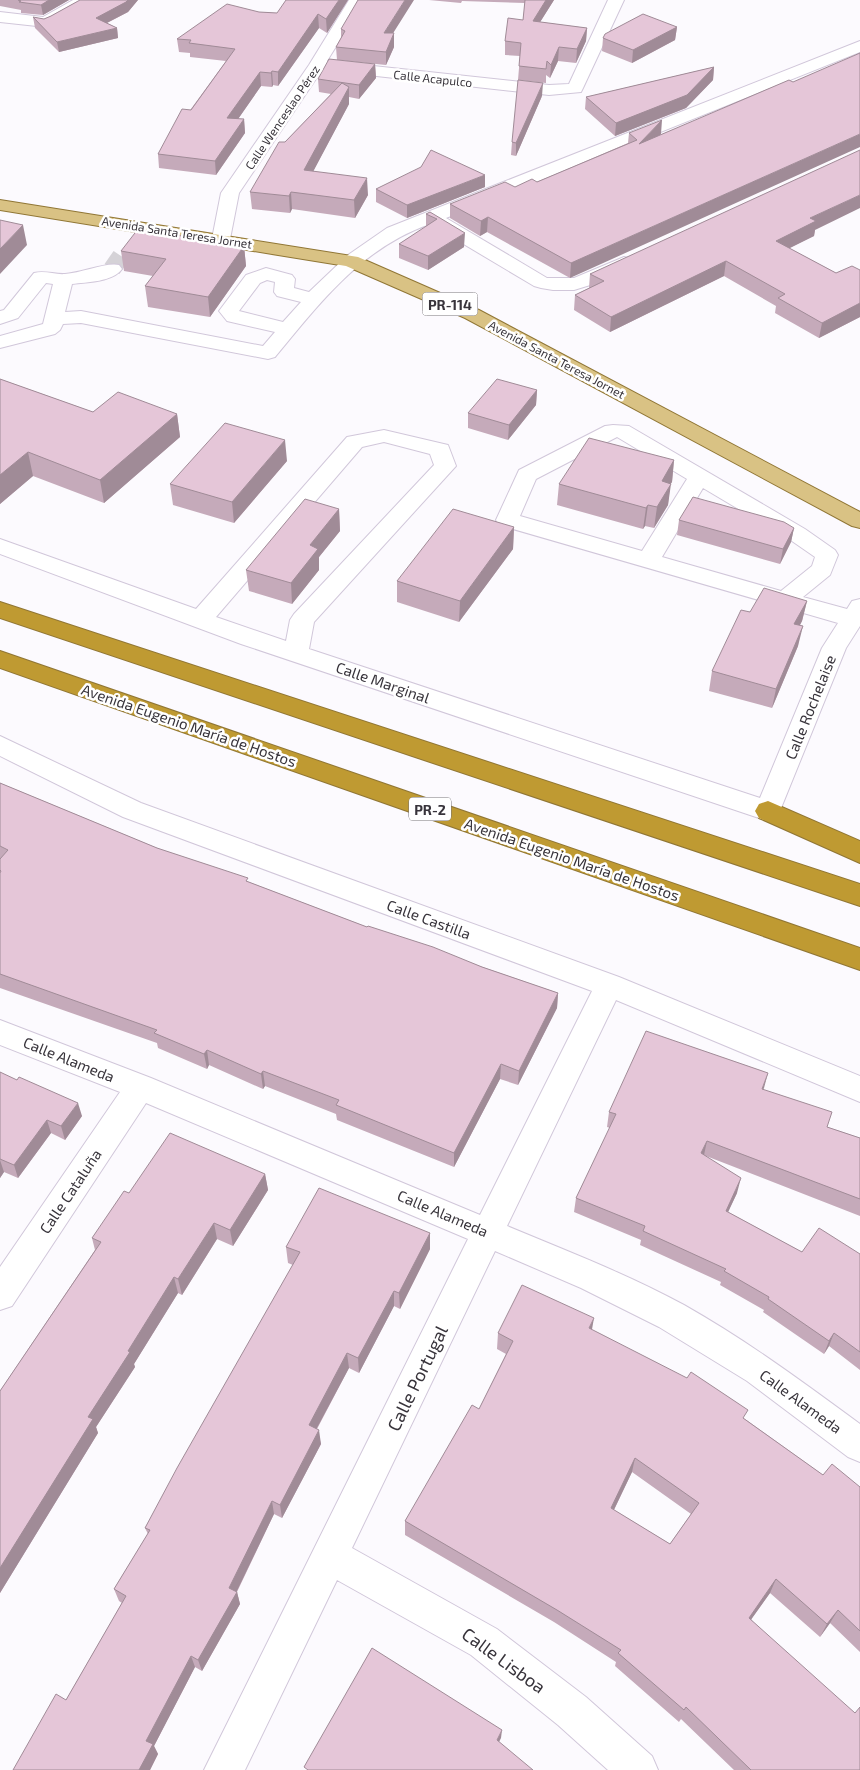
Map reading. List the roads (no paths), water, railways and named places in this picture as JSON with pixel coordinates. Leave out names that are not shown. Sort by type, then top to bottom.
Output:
[{"type":"highway","points":[[0,610],[860,896]]},
{"type":"highway","name":"Avenida Eugenio María de Hostos","points":[[0,659],[860,959]]},
{"type":"highway","points":[[768,812],[860,853]]},
{"type":"main road","name":"Avenida Santa Teresa Jornet","points":[[0,204],[138,234],[221,239],[351,261],[472,314],[860,521]]},
{"type":"street","points":[[0,17],[46,22],[78,4],[81,0]]},
{"type":"street","name":"Calle Wenceslao Pérez","points":[[221,239],[230,193],[317,65],[357,0]]},
{"type":"street","name":"Calle Acapulco","points":[[317,65],[549,90],[575,88],[616,0]]},
{"type":"street","points":[[54,318],[81,317],[268,353],[331,279],[351,261],[391,233],[860,46]]},
{"type":"street","points":[[432,217],[541,282],[557,287],[575,286],[637,257]]},
{"type":"street","points":[[0,318],[11,314],[41,277],[64,280],[100,274],[112,269]]},
{"type":"street","points":[[288,329],[234,317],[229,311],[253,279],[266,274],[285,279],[284,292],[314,299]]},
{"type":"street","points":[[0,342],[48,330],[53,326],[64,280]]},
{"type":"street","points":[[784,600],[822,570],[828,555],[797,534],[621,431],[613,431],[527,475],[508,520],[784,600],[856,613]]},
{"type":"street","points":[[201,619],[355,442],[384,436],[440,450],[445,466],[302,620],[296,653]]},
{"type":"street","points":[[648,561],[699,477]]},
{"type":"street","name":"Calle Marginal","points":[[0,546],[296,653],[768,812]]},
{"type":"street","name":"Calle Rochelaise","points":[[768,812],[834,648],[856,613]]},
{"type":"street","name":"Calle Castilla","points":[[0,745],[132,810],[609,985],[860,1089]]},
{"type":"street","name":"Calle Portugal","points":[[224,1770],[609,985]]},
{"type":"street","name":"Calle Alameda","points":[[0,1032],[140,1087],[593,1277],[671,1316],[759,1370],[860,1445]]},
{"type":"street","name":"Calle Cataluña","points":[[0,1295],[140,1087]]},
{"type":"street","name":"Calle Lisboa","points":[[329,1555],[484,1642],[572,1711],[638,1770]]},
{"type":"tunnel","points":[[112,269],[121,256]]}]
